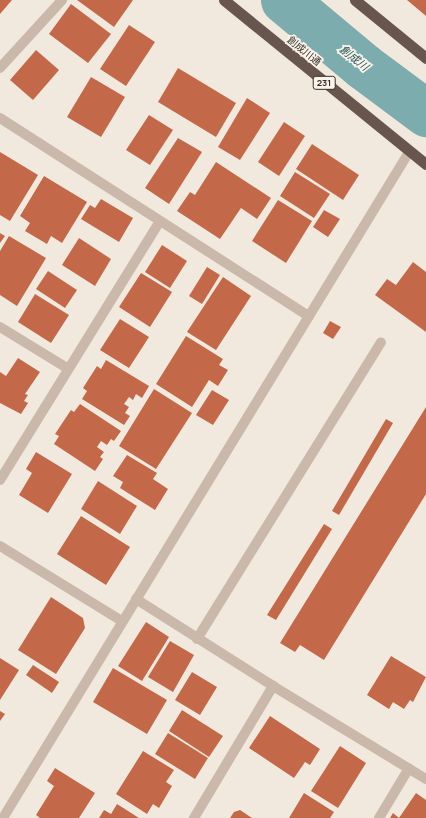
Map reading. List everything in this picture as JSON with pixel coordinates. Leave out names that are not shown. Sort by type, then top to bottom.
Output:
[{"type":"highway","name":"創成川通","points":[[224,0],[409,152],[426,164]]},
{"type":"highway","points":[[355,0],[426,58]]},
{"type":"street","points":[[0,68],[62,0]]},
{"type":"street","points":[[0,118],[309,316]]},
{"type":"street","points":[[3,818],[409,152]]},
{"type":"street","points":[[0,480],[67,368],[160,220]]},
{"type":"street","points":[[0,327],[67,368]]},
{"type":"street","points":[[197,638],[381,342]]},
{"type":"street","points":[[0,546],[122,622]]},
{"type":"street","points":[[136,599],[273,686],[426,779]]},
{"type":"street","points":[[194,818],[273,686]]},
{"type":"street","points":[[379,818],[409,768]]},
{"type":"building","points":[[0,0],[12,0],[0,14]]},
{"type":"building","points":[[77,0],[133,0],[114,27]]},
{"type":"building","points":[[407,0],[426,0],[426,16]]},
{"type":"building","points":[[71,4],[111,34],[88,63],[49,34]]},
{"type":"building","points":[[129,25],[155,42],[126,86],[100,69]]},
{"type":"building","points":[[36,50],[59,70],[33,100],[10,80]]},
{"type":"building","points":[[178,68],[236,103],[216,137],[158,102]]},
{"type":"building","points":[[91,77],[125,97],[101,137],[67,117]]},
{"type":"building","points":[[247,98],[270,113],[240,160],[218,147]]},
{"type":"building","points":[[149,115],[173,130],[150,165],[126,150]]},
{"type":"building","points":[[284,122],[305,136],[279,176],[258,162]]},
{"type":"building","points":[[178,138],[202,152],[169,204],[145,188]]},
{"type":"building","points":[[312,144],[359,175],[343,200],[296,169]]},
{"type":"building","points":[[0,152],[38,175],[10,221],[0,215]]},
{"type":"building","points":[[216,162],[271,198],[257,219],[241,208],[220,239],[177,211],[190,192],[195,195]]},
{"type":"building","points":[[295,172],[330,194],[314,218],[280,196]]},
{"type":"building","points":[[44,176],[87,202],[62,243],[51,236],[47,244],[25,231],[30,223],[20,216]]},
{"type":"building","points":[[101,199],[133,218],[119,242],[81,219],[90,205],[95,208]]},
{"type":"building","points":[[278,200],[312,221],[286,263],[252,241]]},
{"type":"building","points":[[324,210],[340,219],[328,237],[313,227]]},
{"type":"building","points":[[0,233],[5,236],[0,243]]},
{"type":"building","points":[[9,236],[46,258],[17,306],[0,295],[0,251]]},
{"type":"building","points":[[79,238],[111,259],[95,286],[62,265]]},
{"type":"building","points":[[162,245],[187,261],[170,288],[145,272]]},
{"type":"building","points":[[413,262],[426,272],[426,332],[375,295],[387,279],[396,285]]},
{"type":"building","points":[[207,267],[220,275],[202,304],[189,296]]},
{"type":"building","points":[[48,271],[77,290],[65,308],[36,289]]},
{"type":"building","points":[[141,273],[172,292],[150,327],[119,307]]},
{"type":"building","points":[[223,277],[251,296],[216,350],[187,332]]},
{"type":"building","points":[[35,294],[69,315],[51,343],[18,322]]},
{"type":"building","points":[[120,319],[149,337],[129,368],[100,350]]},
{"type":"building","points":[[330,321],[341,327],[333,339],[323,333]]},
{"type":"building","points":[[186,336],[223,359],[219,365],[228,370],[218,386],[209,380],[192,407],[156,384]]},
{"type":"building","points":[[18,358],[40,372],[25,394],[28,395],[24,401],[28,403],[21,414],[0,403],[0,372],[6,376]]},
{"type":"building","points":[[106,360],[149,386],[142,398],[136,394],[133,400],[129,397],[124,404],[129,407],[125,413],[130,416],[124,425],[82,399],[87,391],[83,388],[97,366],[101,369]]},
{"type":"building","points":[[154,389],[192,413],[156,469],[119,446]]},
{"type":"building","points":[[212,390],[229,400],[213,425],[196,415]]},
{"type":"building","points":[[80,404],[121,431],[114,441],[111,439],[107,445],[101,441],[97,447],[104,452],[100,457],[103,459],[95,471],[54,444],[59,436],[55,434],[71,410],[74,412]]},
{"type":"building","points":[[426,407],[426,494],[324,660],[300,645],[295,652],[280,643]]},
{"type":"building","points":[[386,419],[393,423],[339,515],[332,511]]},
{"type":"building","points":[[36,452],[72,474],[48,513],[19,495],[32,473],[26,469]]},
{"type":"building","points":[[127,455],[157,473],[153,479],[168,489],[155,510],[120,488],[123,482],[113,476]]},
{"type":"building","points":[[98,481],[137,506],[120,534],[81,509]]},
{"type":"building","points":[[81,516],[130,547],[106,585],[57,554]]},
{"type":"building","points":[[324,524],[332,529],[276,620],[267,615]]},
{"type":"building","points":[[51,597],[83,618],[85,628],[56,674],[18,650]]},
{"type":"building","points":[[146,622],[169,637],[142,681],[118,666]]},
{"type":"building","points":[[170,641],[194,655],[173,692],[148,677]]},
{"type":"building","points":[[391,656],[426,677],[413,702],[410,700],[404,709],[393,702],[389,709],[367,695]]},
{"type":"building","points":[[0,658],[19,670],[0,700]]},
{"type":"building","points":[[33,665],[59,682],[52,693],[26,675]]},
{"type":"building","points":[[113,668],[167,700],[147,734],[93,702]]},
{"type":"building","points":[[192,672],[217,687],[200,715],[175,700]]},
{"type":"building","points":[[182,710],[223,736],[209,757],[169,731]]},
{"type":"building","points":[[0,711],[5,714],[0,721]]},
{"type":"building","points":[[270,716],[320,749],[310,765],[305,762],[294,778],[249,748]]},
{"type":"building","points":[[168,733],[208,758],[195,779],[155,754]]},
{"type":"building","points":[[340,746],[366,763],[338,808],[311,791]]},
{"type":"building","points":[[143,751],[174,770],[166,782],[172,786],[159,808],[153,804],[147,814],[116,794]]},
{"type":"building","points":[[55,768],[95,793],[79,818],[40,818],[36,815],[54,786],[47,781]]},
{"type":"building","points":[[304,793],[334,812],[330,818],[289,818]]},
{"type":"building","points":[[416,793],[426,800],[426,818],[399,818]]},
{"type":"building","points":[[117,804],[139,818],[99,818],[104,810],[111,814]]},
{"type":"building","points":[[240,810],[252,818],[230,818],[234,812]]},
{"type":"building","points":[[393,813],[399,818],[390,818]]},
{"type":"waterway","name":"創成川","points":[[284,0],[363,66],[426,113]]}]
